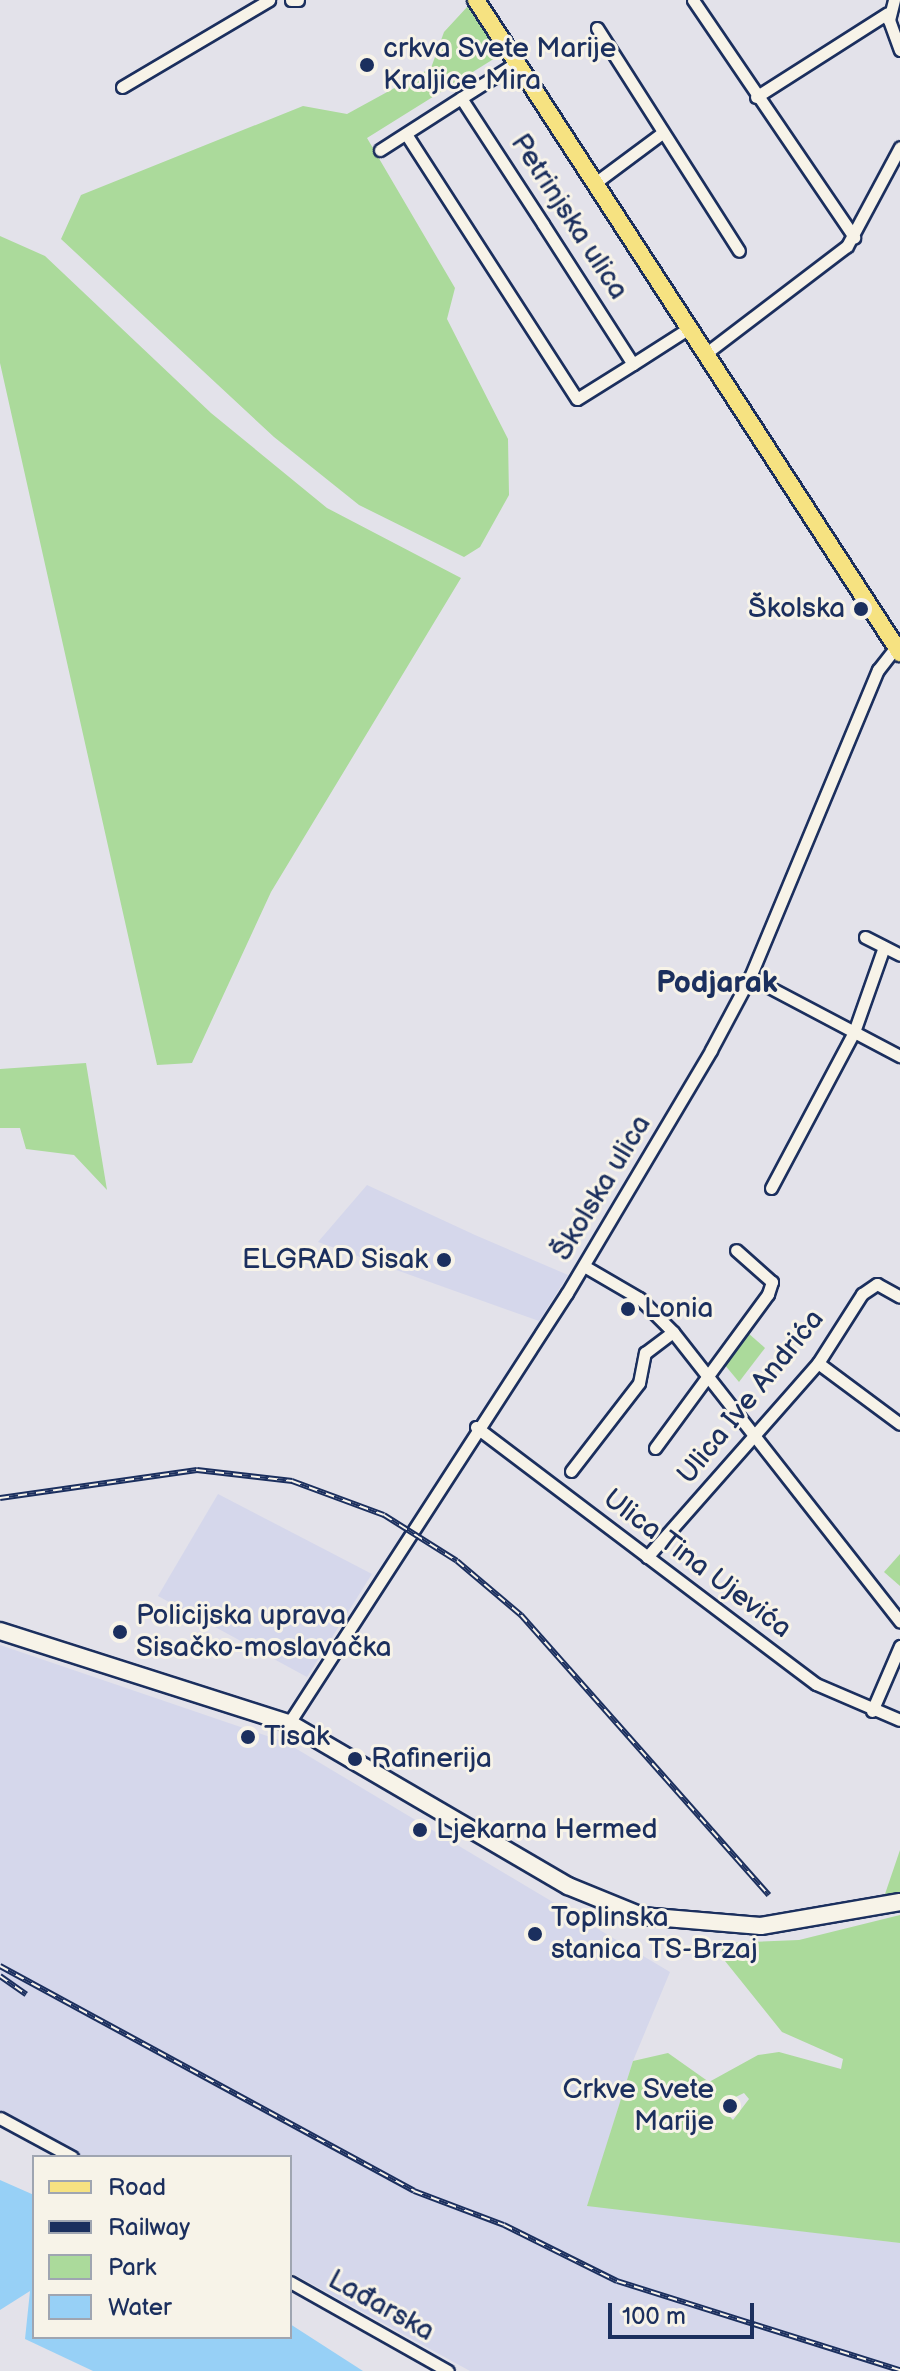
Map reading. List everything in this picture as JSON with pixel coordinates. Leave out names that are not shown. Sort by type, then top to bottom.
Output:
[{"type":"main road","name":"Petrinjska ulica","points":[[476,0],[898,650]]},
{"type":"main road","points":[[0,1631],[289,1723],[568,1886],[642,1916],[761,1926],[900,1902]]},
{"type":"street","points":[[122,87],[269,0]]},
{"type":"street","points":[[291,0],[298,0]]},
{"type":"street","points":[[693,0],[854,237]]},
{"type":"street","points":[[756,97],[888,13],[894,0]]},
{"type":"street","points":[[888,13],[900,50]]},
{"type":"street","points":[[597,28],[739,251]]},
{"type":"street","points":[[380,150],[516,63]]},
{"type":"street","name":"Petrinjska ulica","points":[[461,98],[633,364]]},
{"type":"street","name":"Petrinjska ulica","points":[[595,183],[662,133]]},
{"type":"street","points":[[406,134],[577,399],[689,328]]},
{"type":"street","points":[[705,354],[854,237],[900,147]]},
{"type":"street","name":"Školska ulica","points":[[289,1723],[476,1427],[584,1266],[750,977],[878,670],[898,650]]},
{"type":"street","points":[[865,937],[900,955]]},
{"type":"street","points":[[771,1188],[854,1032],[884,947]]},
{"type":"street","points":[[750,977],[900,1056]]},
{"type":"street","points":[[655,1448],[709,1376],[772,1282],[736,1250]]},
{"type":"street","points":[[584,1266],[639,1298],[673,1332],[900,1622]]},
{"type":"street","name":"Ulica Ive Andrića","points":[[647,1557],[818,1363],[862,1294],[877,1284],[898,1295]]},
{"type":"street","points":[[571,1471],[639,1383],[645,1353],[673,1332]]},
{"type":"street","points":[[818,1363],[900,1424]]},
{"type":"street","name":"Ulica Tina Ujevića","points":[[476,1427],[816,1684],[872,1711],[900,1720]]},
{"type":"street","points":[[872,1711],[900,1646]]},
{"type":"street","points":[[0,2118],[68,2155]]},
{"type":"street","name":"Lađarska","points":[[292,2283],[448,2371]]},
{"type":"shaded area","points":[[367,1185],[568,1275],[539,1321],[318,1242]]},
{"type":"shaded area","points":[[218,1494],[372,1574],[307,1677],[158,1596]]},
{"type":"shaded area","points":[[0,1645],[285,1742],[670,1972],[633,2061],[588,2205],[900,2243],[900,2371],[470,2371],[292,2273],[292,2155],[76,2155],[0,2113]]},
{"type":"green space","points":[[468,6],[500,55],[367,138],[455,288],[447,319],[508,439],[509,495],[480,547],[464,557],[359,505],[274,437],[61,239],[81,195],[303,106],[347,114],[431,68],[444,32]]},
{"type":"green space","points":[[0,236],[45,256],[211,413],[327,508],[461,578],[271,892],[192,1063],[157,1065],[0,363]]},
{"type":"green space","points":[[86,1063],[107,1190],[74,1155],[26,1149],[20,1128],[0,1128],[0,1069]]},
{"type":"green space","points":[[748,1333],[765,1348],[739,1382],[724,1364]]},
{"type":"green space","points":[[900,1554],[900,1586],[884,1572]]},
{"type":"green space","points":[[900,1850],[900,1893],[884,1897]]},
{"type":"green space","points":[[900,1915],[900,2243],[587,2206],[633,2061],[668,2053],[709,2082],[758,2055],[779,2052],[841,2069],[843,2059],[782,2032],[721,1956],[723,1943],[799,1940]],"holes":[[[744,2093],[749,2099],[733,2120],[719,2105]]]},
{"type":"water","points":[[0,2180],[32,2194],[32,2339],[292,2339],[292,2325],[363,2371],[93,2371],[25,2339],[30,2291],[0,2310]]},
{"type":"railway","points":[[0,1498],[197,1470],[292,1481],[384,1515],[457,1561],[521,1615],[769,1895]]},
{"type":"railway","points":[[0,1966],[414,2191],[504,2225],[617,2281],[900,2370]]},
{"type":"railway","points":[[0,1976],[26,1994]]},
{"type":"place","name":"crkva Svete Marije Kraljice Mira","points":[[367,65]]},
{"type":"place","name":"Školska","points":[[861,609]]},
{"type":"place","name":"ELGRAD Sisak","points":[[444,1260]]},
{"type":"place","name":"Lonia","points":[[628,1309]]},
{"type":"place","name":"Policijska uprava Sisačko-moslavačka","points":[[120,1632]]},
{"type":"place","name":"Tisak","points":[[248,1737]]},
{"type":"place","name":"Rafinerija","points":[[355,1759]]},
{"type":"place","name":"Ljekarna Hermed","points":[[420,1830]]},
{"type":"place","name":"Toplinska stanica TS-Brzaj","points":[[535,1934]]},
{"type":"place","name":"Crkve Svete Marije","points":[[730,2106]]},
{"type":"district","name":"Podjarak","points":[[717,983]]}]
